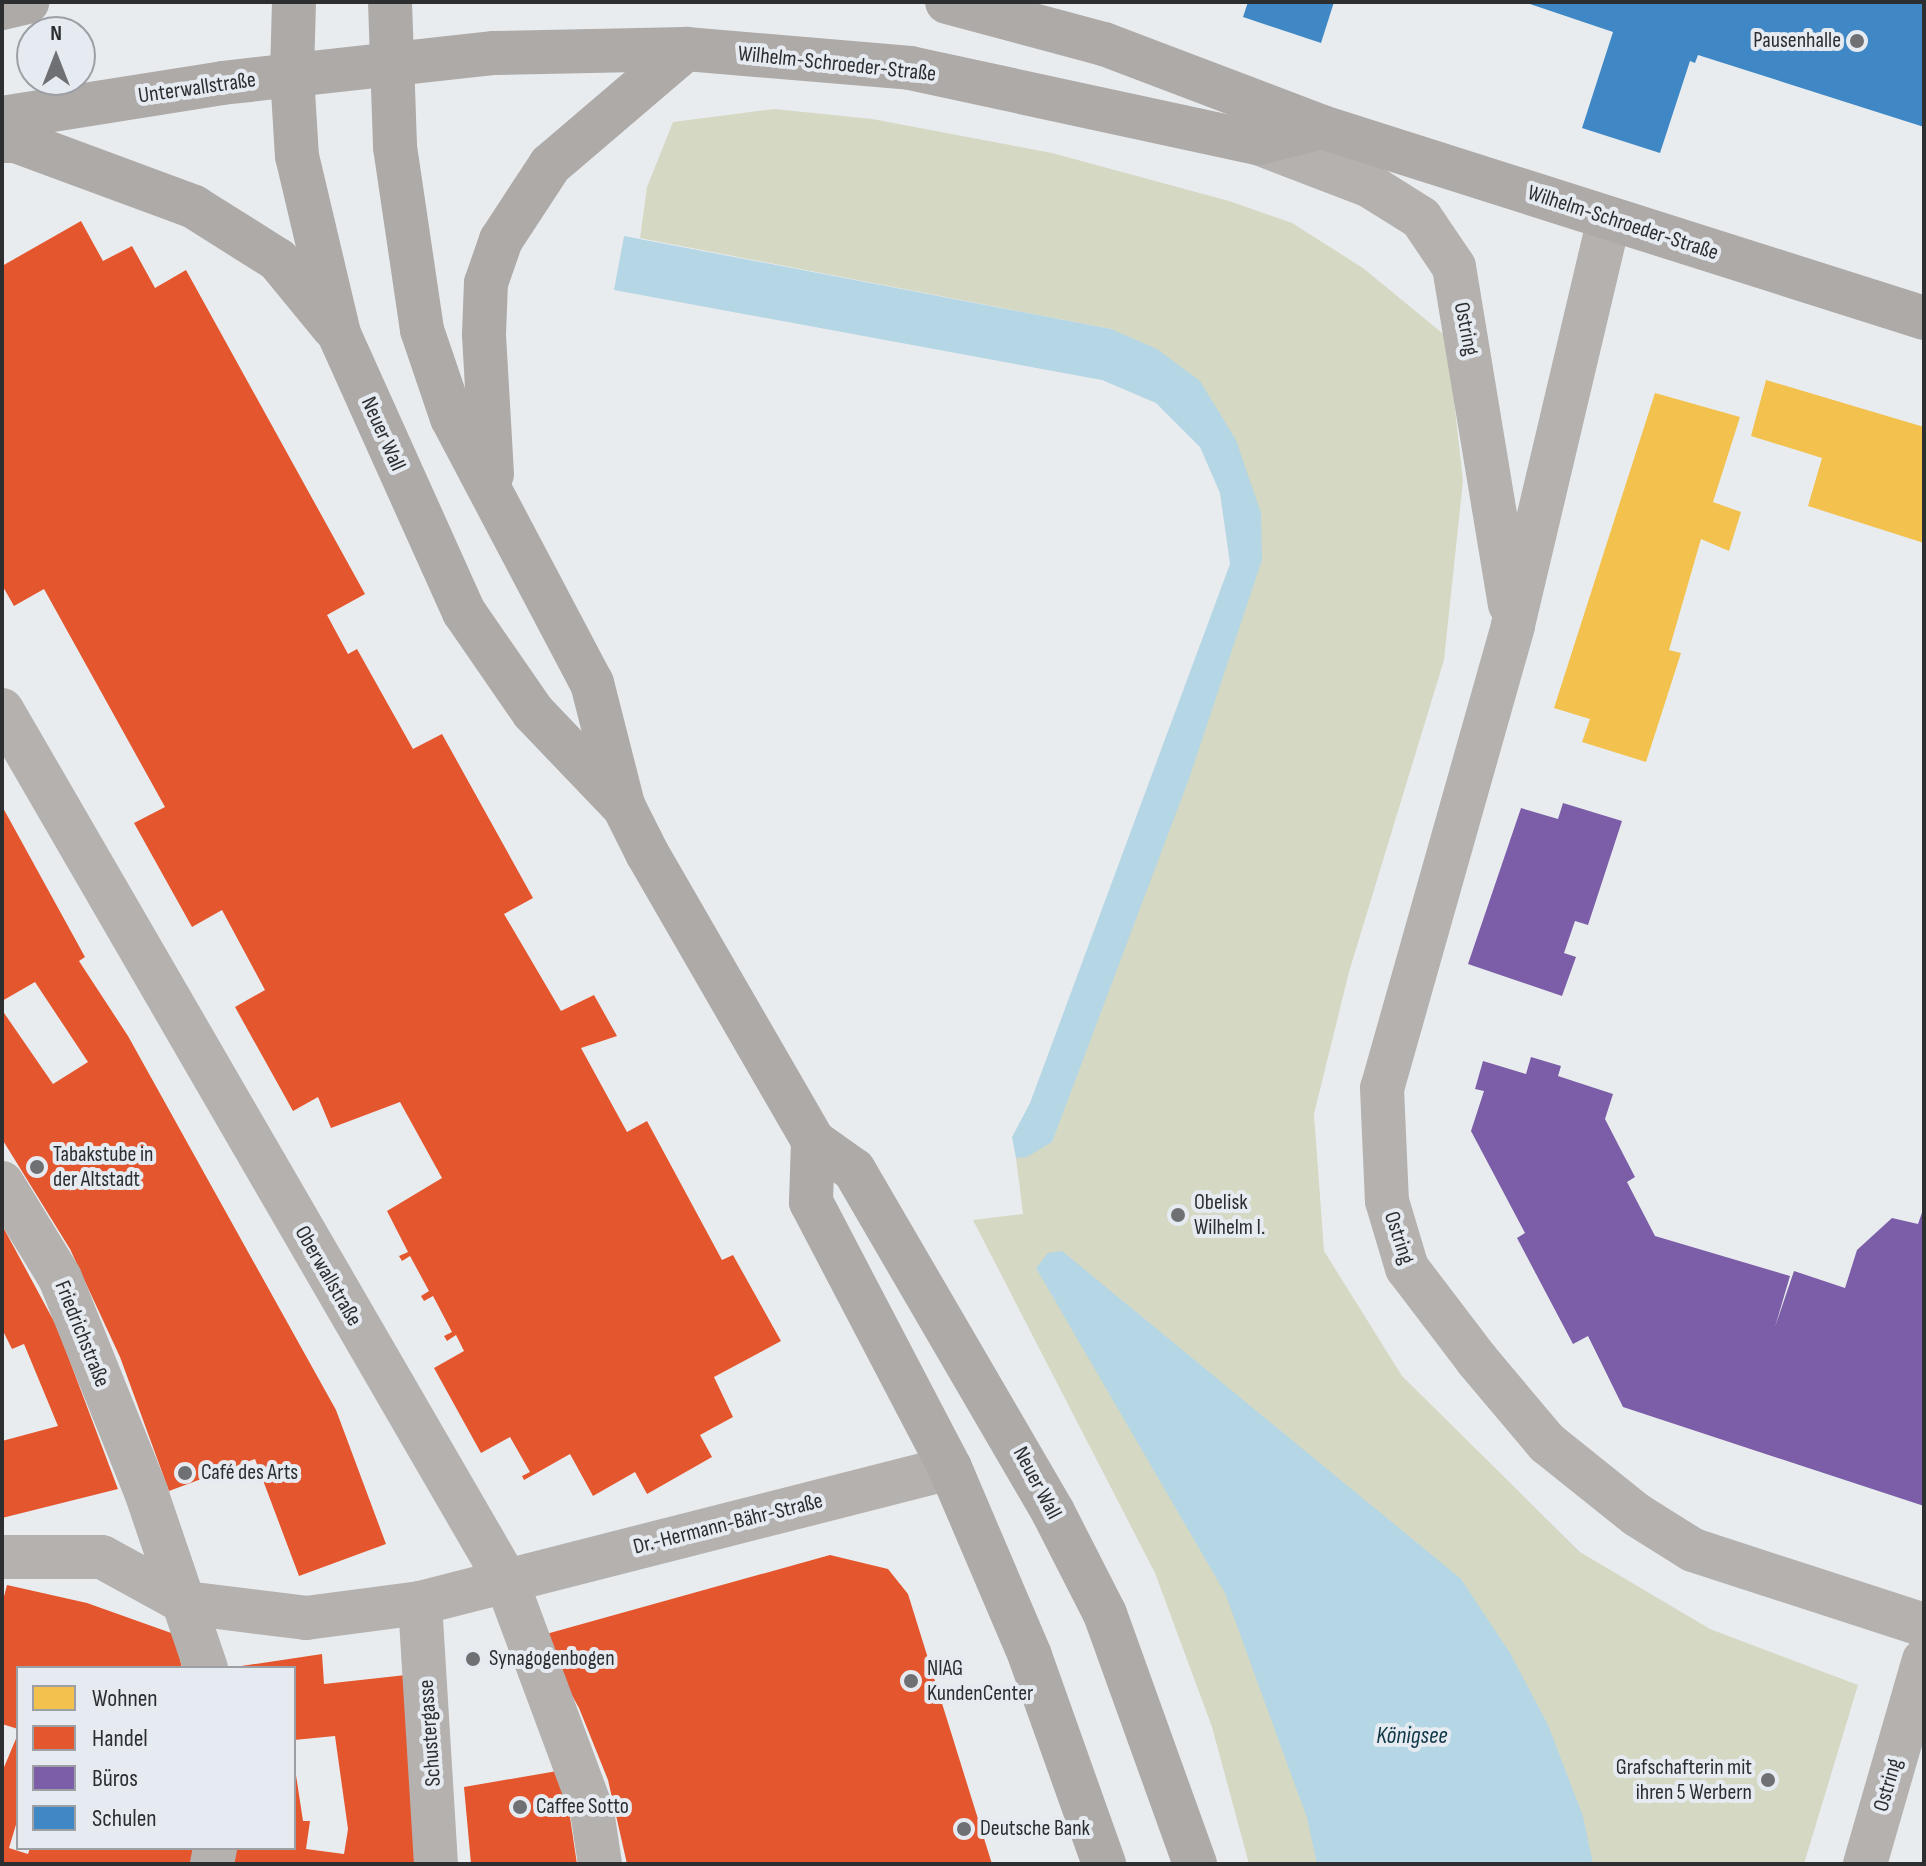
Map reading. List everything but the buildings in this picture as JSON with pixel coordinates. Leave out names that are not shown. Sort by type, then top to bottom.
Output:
[{"type":"main road","points":[[2,8],[27,2]]},
{"type":"main road","name":"Neuer Wall","points":[[294,2],[292,75],[297,156],[339,334],[464,612],[533,712],[623,805],[813,1141],[854,1170],[1053,1512],[1105,1614],[1164,1767],[1195,1864]]},
{"type":"main road","name":"Neuer Wall","points":[[390,2],[395,147],[422,330],[452,418],[493,489],[592,683],[623,805]]},
{"type":"main road","name":"Wilhelm-Schroeder-Straße","points":[[947,2],[1104,44],[1322,127],[1924,318]]},
{"type":"main road","points":[[493,489],[484,334],[486,283],[501,240],[550,165],[686,49]]},
{"type":"main road","name":"Wilhelm-Schroeder-Straße","points":[[392,64],[494,53],[686,49],[910,68],[1258,143],[1322,127]]},
{"type":"main road","name":"Unterwallstraße","points":[[2,118],[292,75],[392,64]]},
{"type":"main road","points":[[2,141],[30,145],[194,207],[278,260],[339,334]]},
{"type":"main road","points":[[813,1141],[811,1202],[950,1468],[1030,1656],[1104,1864]]},
{"type":"street","name":"Ostring","points":[[1258,143],[1383,194],[1421,218],[1454,267],[1513,626]]},
{"type":"street","name":"Ostring","points":[[1609,219],[1513,626],[1382,1088],[1387,1201],[1407,1268],[1547,1443],[1649,1523],[1693,1550],[1924,1625]]},
{"type":"street","name":"Oberwallstraße","points":[[2,710],[506,1580],[592,1811],[600,1864]]},
{"type":"street","name":"Friedrichstraße","points":[[2,1183],[60,1278],[146,1492],[204,1658]]},
{"type":"street","name":"Dr.-Hermann-Bähr-Straße","points":[[186,1603],[306,1618],[420,1603],[950,1468]]},
{"type":"street","points":[[102,1557],[146,1492]]},
{"type":"street","points":[[2,1557],[102,1557],[186,1603]]},
{"type":"street","name":"Schustergasse","points":[[420,1603],[436,1864]]},
{"type":"street","name":"Ostring","points":[[1865,1864],[1924,1660]]},
{"type":"green space","points":[[774,109],[872,119],[1052,153],[1229,201],[1292,223],[1363,268],[1447,337],[1463,481],[1444,660],[1349,972],[1314,1114],[1324,1251],[1402,1376],[1580,1552],[1710,1629],[1858,1685],[1804,1864],[1249,1864],[1212,1727],[1155,1573],[973,1220],[1023,1214],[1016,1158],[1052,1142],[1261,513],[1111,329],[640,238],[647,187],[673,122]]},
{"type":"water","points":[[624,236],[1111,329],[1157,349],[1200,381],[1236,440],[1261,513],[1262,560],[1190,776],[1052,1142],[1027,1157],[1016,1158],[1012,1137],[1030,1103],[1230,564],[1220,493],[1200,447],[1156,403],[1102,380],[614,290]]},
{"type":"water","name":"Königsee","points":[[1062,1251],[1461,1579],[1510,1653],[1548,1725],[1583,1816],[1593,1864],[1317,1864],[1307,1818],[1225,1593],[1036,1268],[1048,1253]]},
{"type":"place","name":"Pausenhalle","points":[[1857,41]]},
{"type":"place","name":"Tabakstube in der Altstadt","points":[[37,1167]]},
{"type":"place","name":"Obelisk Wilhelm I.","points":[[1178,1215]]},
{"type":"place","name":"Café des Arts","points":[[185,1473]]},
{"type":"place","name":"Synagogenbogen","points":[[473,1659]]},
{"type":"place","name":"NIAG KundenCenter","points":[[911,1681]]},
{"type":"place","name":"Grafschafterin mit ihren 5 Werbern","points":[[1768,1780]]},
{"type":"place","name":"Caffee Sotto","points":[[520,1807]]},
{"type":"place","name":"Deutsche Bank","points":[[964,1829]]}]
